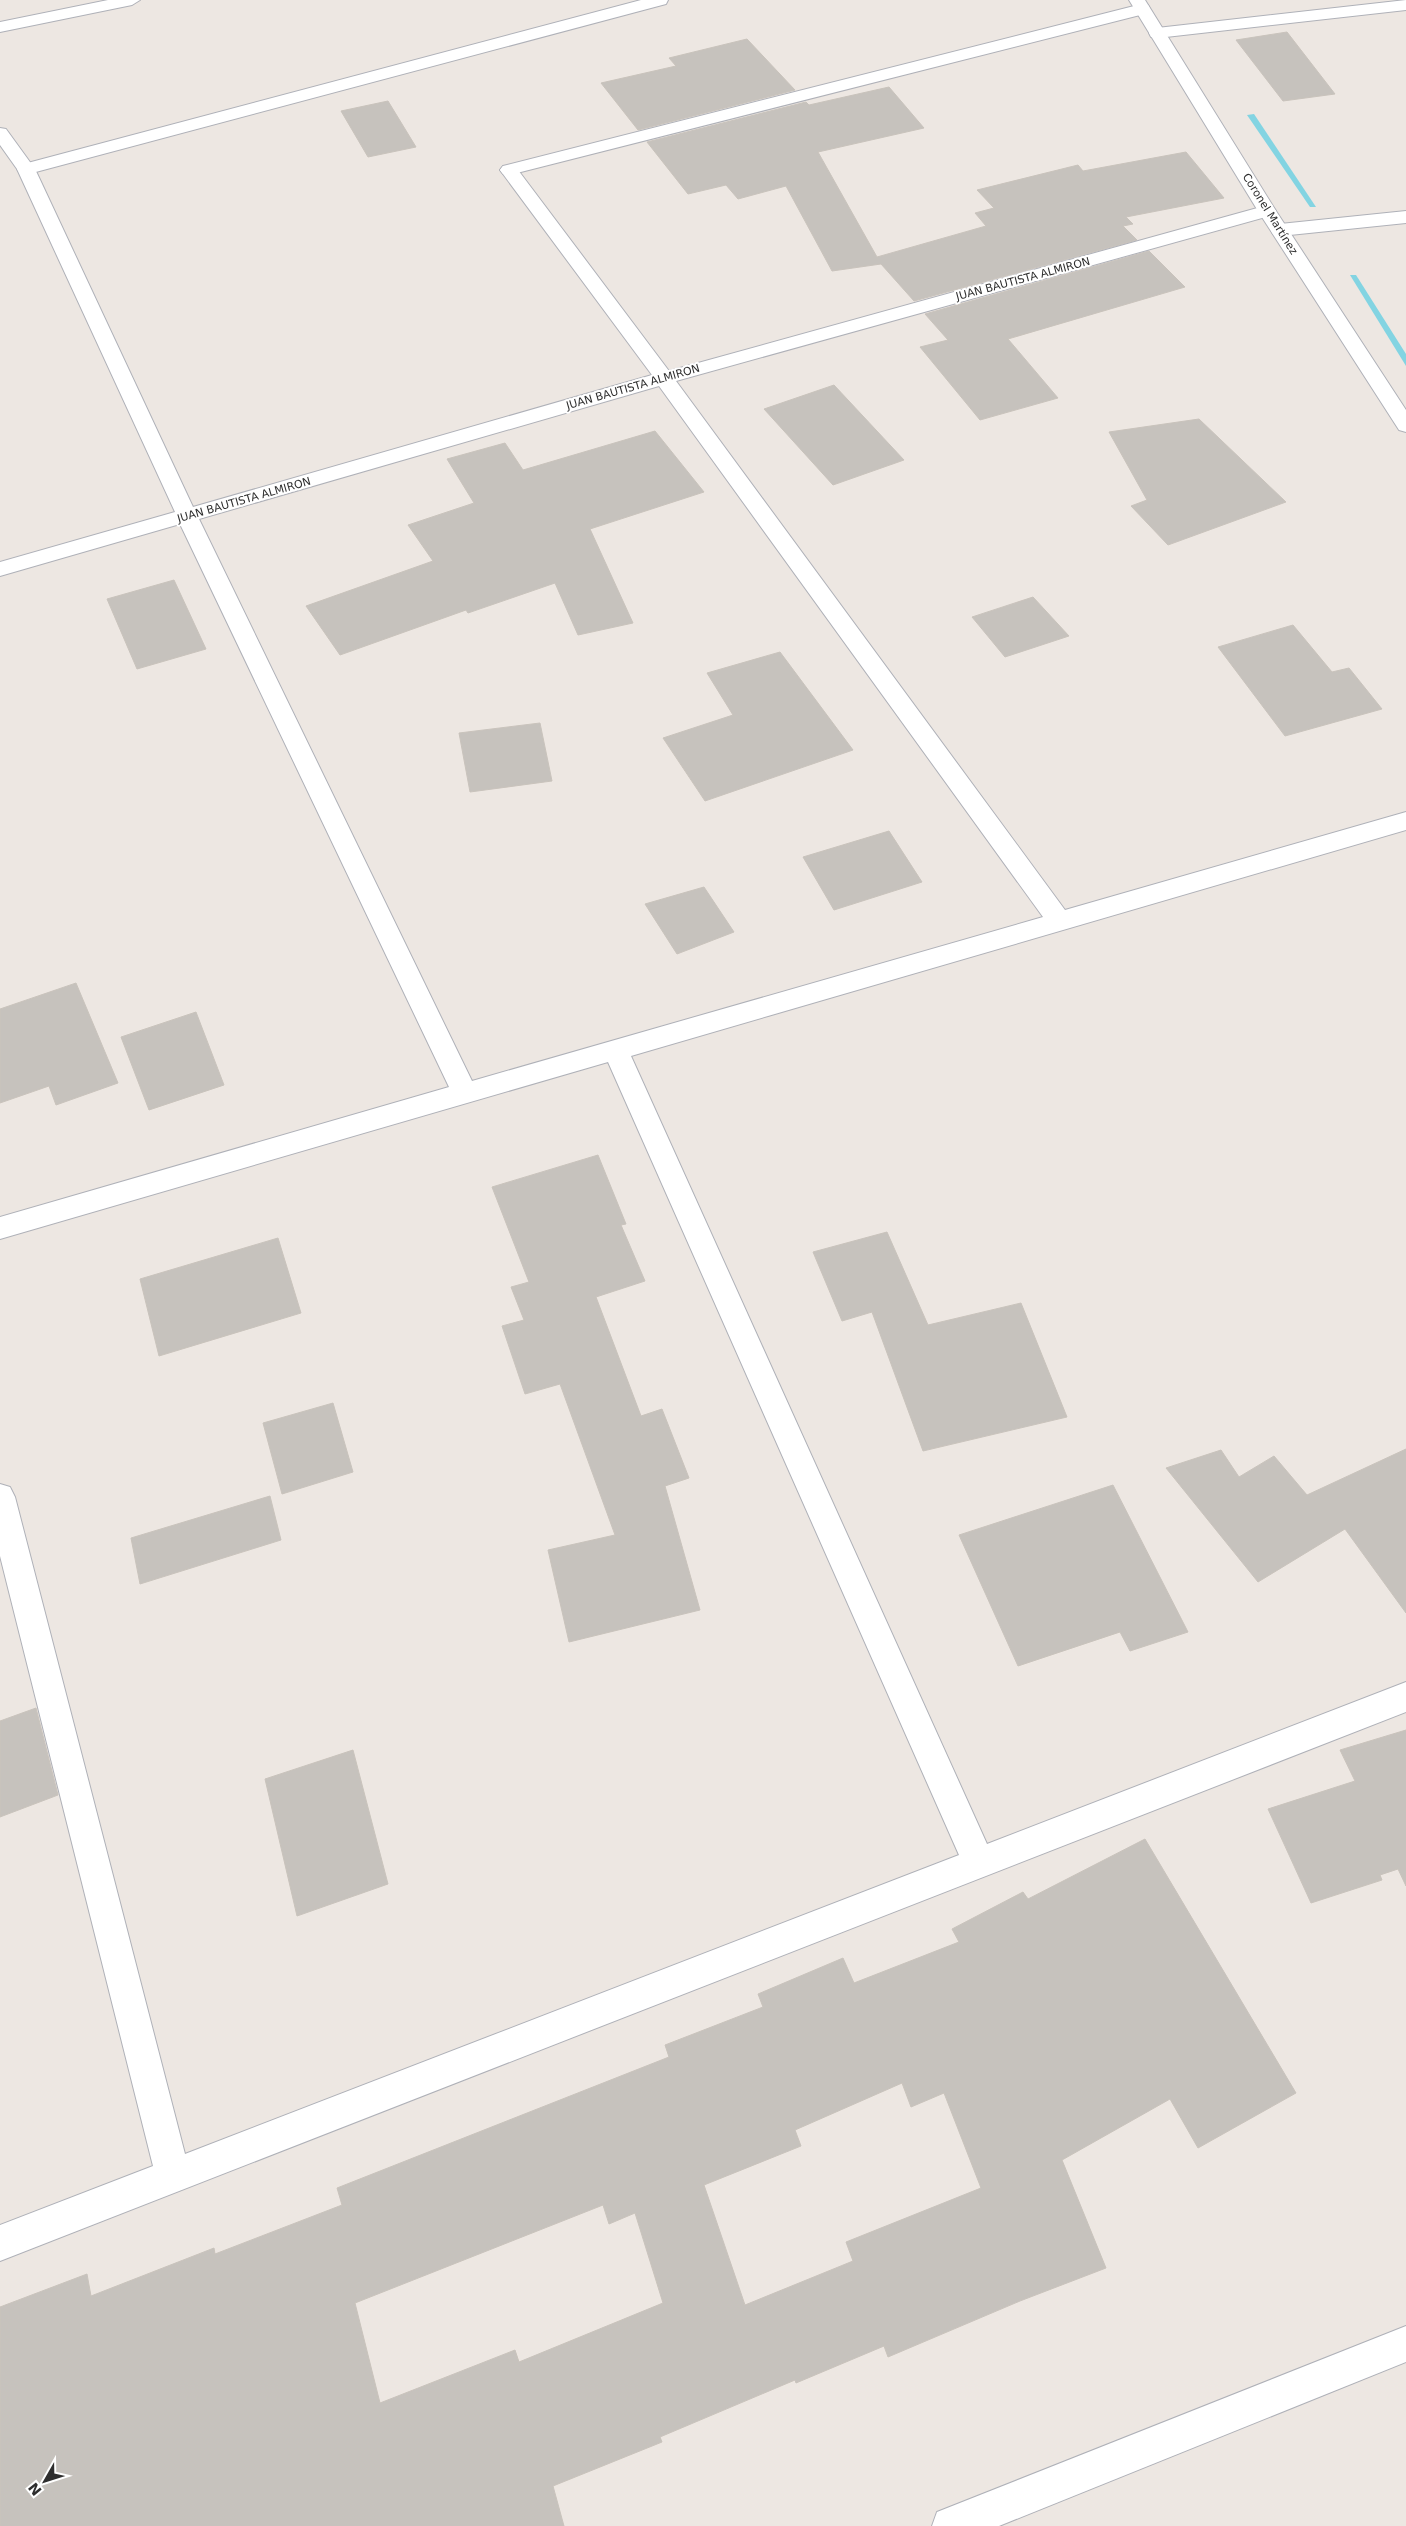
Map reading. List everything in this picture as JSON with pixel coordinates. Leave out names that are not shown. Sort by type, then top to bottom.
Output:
[{"type":"street","points":[[0,27],[132,0]]},
{"type":"street","points":[[587,0],[600,16]]},
{"type":"street","points":[[26,169],[660,0]]},
{"type":"street","points":[[1059,921],[664,378],[509,170],[1140,4]]},
{"type":"street","name":"Coronel Martínez","points":[[1140,4],[1267,211],[1406,426]]},
{"type":"street","points":[[1157,33],[1406,5]]},
{"type":"street","points":[[0,133],[26,169],[188,516],[465,1093]]},
{"type":"street","name":"JUAN BAUTISTA ALMIRON","points":[[0,569],[664,378],[1267,211]]},
{"type":"street","points":[[1280,230],[1406,217]]},
{"type":"street","points":[[0,1228],[1406,820]]},
{"type":"street","points":[[614,1049],[979,1863]]},
{"type":"street","points":[[0,1496],[173,2176]]},
{"type":"street","points":[[0,2243],[1406,1697]]},
{"type":"street","points":[[951,2526],[1406,2344]]},
{"type":"water","points":[[1254,114],[1316,207],[1310,207],[1247,115]]},
{"type":"water","points":[[1350,275],[1356,275],[1406,354],[1406,366]]},
{"type":"building","points":[[1287,32],[1335,94],[1283,101],[1236,40]]},
{"type":"building","points":[[747,39],[795,90],[638,130],[601,83],[676,66],[669,58]]},
{"type":"building","points":[[889,87],[924,128],[818,152],[877,257],[986,226],[975,213],[994,208],[977,190],[1078,165],[1083,171],[1186,152],[1224,198],[1126,217],[1133,224],[1123,226],[1137,240],[914,301],[881,264],[832,271],[786,186],[738,199],[726,185],[688,194],[647,142],[806,102],[809,105]]},
{"type":"building","points":[[388,101],[416,147],[368,157],[341,111]]},
{"type":"building","points":[[1149,251],[1185,287],[1008,339],[1058,398],[980,420],[920,347],[948,340],[925,314]]},
{"type":"building","points":[[834,385],[904,460],[833,485],[764,409]]},
{"type":"building","points":[[1199,419],[1286,502],[1168,545],[1131,506],[1147,500],[1109,432]]},
{"type":"building","points":[[655,431],[704,492],[590,529],[633,623],[578,635],[555,583],[468,613],[466,610],[340,655],[306,606],[433,561],[408,525],[474,503],[447,459],[505,443],[523,470]]},
{"type":"building","points":[[174,580],[206,649],[137,669],[107,599]]},
{"type":"building","points":[[1033,597],[1069,636],[1005,657],[972,617]]},
{"type":"building","points":[[1293,625],[1332,672],[1349,668],[1382,709],[1285,736],[1218,647]]},
{"type":"building","points":[[780,652],[853,750],[705,801],[663,738],[733,715],[707,673]]},
{"type":"building","points":[[540,723],[552,781],[470,792],[459,733]]},
{"type":"building","points":[[889,831],[922,882],[834,910],[803,857]]},
{"type":"building","points":[[704,887],[734,932],[677,954],[645,904]]},
{"type":"building","points":[[76,983],[118,1083],[56,1105],[49,1086],[0,1103],[0,1009]]},
{"type":"building","points":[[196,1012],[224,1085],[149,1110],[121,1037]]},
{"type":"building","points":[[598,1155],[626,1224],[621,1225],[645,1281],[596,1297],[641,1416],[662,1409],[689,1478],[665,1486],[700,1610],[569,1642],[548,1550],[615,1535],[560,1384],[525,1394],[502,1326],[524,1320],[511,1287],[529,1282],[492,1187]]},
{"type":"building","points":[[887,1232],[928,1325],[1021,1303],[1067,1417],[923,1451],[872,1312],[842,1321],[813,1252]]},
{"type":"building","points":[[278,1238],[301,1313],[159,1356],[140,1279]]},
{"type":"building","points":[[333,1403],[353,1472],[282,1494],[263,1423]]},
{"type":"building","points":[[1406,1449],[1406,1613],[1345,1529],[1258,1582],[1166,1468],[1221,1450],[1239,1477],[1274,1456],[1307,1495]]},
{"type":"building","points":[[1113,1485],[1188,1632],[1130,1651],[1120,1632],[1018,1666],[959,1535]]},
{"type":"building","points":[[270,1496],[281,1540],[140,1584],[131,1538]]},
{"type":"building","points":[[36,1708],[58,1795],[0,1817],[0,1721]]},
{"type":"building","points":[[1406,1730],[1406,1886],[1398,1869],[1380,1875],[1382,1880],[1311,1903],[1268,1809],[1355,1781],[1340,1750]]},
{"type":"building","points":[[353,1750],[388,1884],[297,1916],[265,1779]]},
{"type":"building","points":[[1145,1839],[1296,2093],[1198,2148],[1170,2099],[1062,2160],[1106,2268],[1020,2301],[888,2357],[884,2346],[796,2383],[795,2380],[660,2437],[662,2442],[553,2486],[564,2526],[0,2526],[0,2307],[87,2274],[91,2296],[214,2248],[215,2254],[342,2205],[337,2188],[669,2057],[665,2045],[763,2007],[758,1994],[843,1958],[854,1983],[959,1942],[952,1929],[1023,1892],[1028,1899]],"holes":[[[902,2083],[911,2107],[944,2093],[981,2188],[846,2242],[853,2261],[745,2305],[704,2185],[801,2146],[795,2130]],[[603,2205],[609,2224],[635,2213],[663,2303],[519,2362],[515,2350],[380,2403],[355,2303]]]}]
